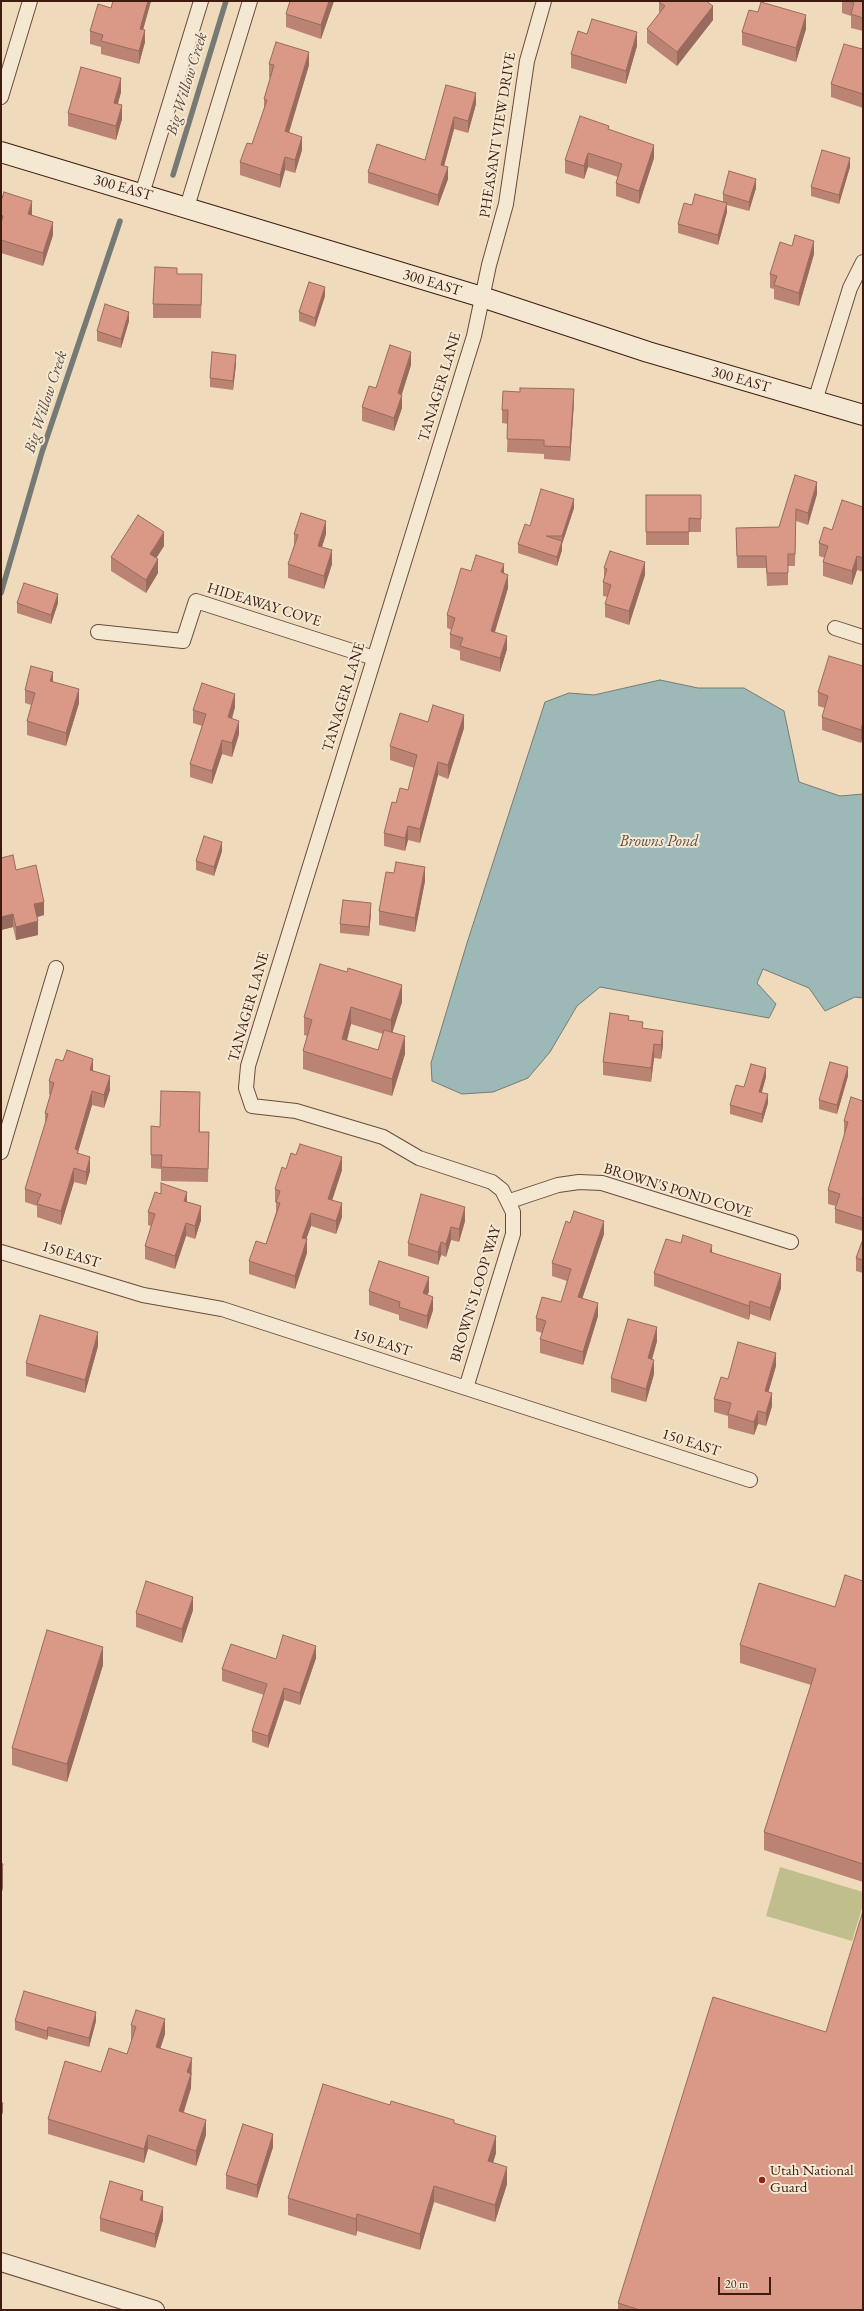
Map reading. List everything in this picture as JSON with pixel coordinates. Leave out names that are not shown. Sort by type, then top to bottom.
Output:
[{"type":"main road","name":"300 EAST","points":[[1,152],[482,297],[648,352],[863,416]]},
{"type":"street","points":[[1,97],[30,1]]},
{"type":"street","points":[[142,194],[201,1]]},
{"type":"street","points":[[187,207],[250,1]]},
{"type":"street","name":"PHEASANT VIEW DRIVE","points":[[482,297],[506,204],[526,61],[544,1]]},
{"type":"street","points":[[815,401],[850,288],[863,262]]},
{"type":"street","name":"TANAGER LANE","points":[[252,1106],[246,1088],[248,1066],[474,336],[482,297]]},
{"type":"street","name":"HIDEAWAY COVE","points":[[98,632],[183,641],[196,601],[374,658]]},
{"type":"street","points":[[835,628],[863,637]]},
{"type":"street","points":[[1,1152],[56,968]]},
{"type":"street","name":"BROWN'S LOOP WAY","points":[[252,1106],[296,1111],[383,1138],[431,1163],[492,1182],[502,1190],[510,1201],[515,1223],[513,1234],[466,1388]]},
{"type":"street","name":"BROWN'S POND COVE","points":[[510,1201],[558,1185],[579,1182],[602,1183],[790,1242]]},
{"type":"street","name":"150 EAST","points":[[1,1252],[143,1295],[222,1309],[750,1480]]},
{"type":"street","points":[[1,2262],[155,2310]]},
{"type":"shaded area","points":[[780,1867],[863,1892],[863,1905],[852,1941],[766,1916]]},
{"type":"water","name":"Browns Pond","points":[[660,680],[698,688],[744,688],[784,711],[799,782],[840,796],[863,794],[863,998],[855,997],[825,1011],[809,988],[763,969],[757,983],[776,1004],[769,1018],[600,987],[577,1006],[550,1052],[528,1078],[493,1092],[462,1094],[432,1081],[431,1063],[467,943],[545,702],[569,693],[594,695]]},
{"type":"building","points":[[113,1],[148,1],[140,29],[145,30],[139,51],[101,41],[103,35],[90,31],[98,4],[111,8]]},
{"type":"building","points":[[290,1],[329,1],[321,25],[286,14]]},
{"type":"building","points":[[706,1],[713,6],[677,52],[647,29],[665,6],[659,2]]},
{"type":"building","points":[[847,1],[863,1],[863,18],[851,14],[854,3]]},
{"type":"building","points":[[761,2],[806,15],[796,48],[742,32],[749,10],[758,12]]},
{"type":"building","points":[[592,19],[637,32],[626,71],[571,54],[578,31],[587,34]]},
{"type":"building","points":[[276,42],[309,52],[285,131],[302,137],[295,160],[285,157],[280,175],[240,162],[247,143],[252,144],[267,100],[264,99],[274,65],[269,64]]},
{"type":"building","points":[[844,44],[862,49],[863,45],[863,94],[831,84]]},
{"type":"building","points":[[81,67],[121,78],[114,103],[122,105],[116,126],[68,113]]},
{"type":"building","points":[[446,85],[476,93],[468,121],[454,117],[441,165],[448,167],[438,195],[368,172],[377,144],[425,160]]},
{"type":"building","points":[[580,116],[609,126],[608,129],[654,145],[639,191],[616,183],[622,164],[588,153],[584,166],[565,160]]},
{"type":"building","points":[[822,150],[850,158],[839,195],[811,187]]},
{"type":"building","points":[[729,171],[756,179],[749,202],[723,194]]},
{"type":"building","points":[[4,192],[32,201],[28,214],[53,222],[43,253],[1,240],[1,223],[3,216],[1,215],[1,201]]},
{"type":"building","points":[[695,194],[727,203],[718,235],[678,224],[684,203],[692,205]]},
{"type":"building","points":[[795,235],[814,241],[799,293],[774,285],[777,276],[770,274],[780,242],[792,246]]},
{"type":"building","points":[[155,267],[177,268],[177,274],[202,274],[201,305],[153,304]]},
{"type":"building","points":[[309,282],[325,287],[315,318],[299,312]]},
{"type":"building","points":[[105,304],[129,312],[121,339],[97,331]]},
{"type":"building","points":[[390,345],[411,352],[398,393],[402,395],[394,418],[362,407],[369,386],[376,388]]},
{"type":"building","points":[[212,352],[236,355],[233,381],[210,378]]},
{"type":"building","points":[[520,388],[574,389],[570,447],[544,446],[544,440],[507,439],[508,410],[502,410],[503,391],[520,392]]},
{"type":"building","points":[[795,475],[817,482],[808,513],[796,509],[795,554],[788,554],[788,573],[767,573],[766,556],[737,556],[736,528],[779,527]]},
{"type":"building","points":[[541,489],[574,499],[562,536],[546,536],[562,541],[557,557],[518,544],[525,524],[530,526]]},
{"type":"building","points":[[646,495],[701,495],[701,519],[689,518],[689,532],[646,532]]},
{"type":"building","points":[[842,500],[863,507],[863,558],[857,556],[852,571],[823,562],[828,546],[819,543],[824,527],[832,530]]},
{"type":"building","points":[[301,513],[326,521],[318,546],[332,550],[324,576],[288,564],[298,535],[294,534]]},
{"type":"building","points":[[138,515],[164,532],[150,554],[158,559],[146,580],[111,557]]},
{"type":"building","points":[[610,551],[645,562],[629,611],[605,604],[611,585],[603,582],[607,569],[604,568]]},
{"type":"building","points":[[476,555],[504,564],[501,572],[508,575],[491,631],[507,636],[500,658],[460,646],[463,638],[450,634],[455,618],[447,615],[461,568],[471,571]]},
{"type":"building","points":[[24,583],[58,594],[51,615],[17,603]]},
{"type":"building","points":[[829,656],[863,666],[863,722],[861,730],[822,717],[828,696],[818,692]]},
{"type":"building","points":[[31,666],[53,672],[50,681],[79,689],[66,733],[27,721],[35,693],[25,690]]},
{"type":"building","points":[[202,683],[235,694],[228,717],[239,721],[232,743],[222,740],[212,771],[190,764],[206,714],[193,710]]},
{"type":"building","points":[[433,705],[464,715],[448,765],[438,762],[420,829],[408,826],[405,838],[384,833],[392,802],[396,803],[400,788],[408,790],[417,755],[390,746],[400,713],[428,722]]},
{"type":"building","points":[[204,836],[222,842],[214,867],[196,861]]},
{"type":"building","points":[[13,855],[16,870],[36,865],[44,902],[34,904],[38,921],[16,927],[13,914],[1,917],[1,858]]},
{"type":"building","points":[[396,862],[425,867],[415,918],[379,911],[386,872],[394,873]]},
{"type":"building","points":[[343,900],[371,903],[369,927],[340,924]]},
{"type":"building","points":[[320,964],[347,972],[348,968],[402,985],[391,1020],[351,1007],[342,1039],[378,1050],[384,1030],[405,1036],[392,1079],[303,1051],[312,1020],[304,1017]]},
{"type":"building","points":[[610,1013],[629,1016],[628,1020],[643,1022],[642,1028],[663,1031],[661,1045],[654,1044],[651,1068],[603,1062]]},
{"type":"building","points":[[67,1050],[93,1059],[90,1070],[110,1076],[104,1095],[92,1091],[75,1149],[78,1150],[77,1153],[90,1157],[86,1172],[74,1168],[61,1211],[37,1204],[41,1194],[25,1189],[48,1114],[45,1113],[54,1083],[49,1081],[56,1059],[63,1061]]},
{"type":"building","points":[[830,1062],[848,1067],[837,1105],[819,1100]]},
{"type":"building","points":[[751,1064],[766,1068],[759,1092],[768,1094],[762,1114],[730,1105],[736,1085],[744,1087]]},
{"type":"building","points":[[161,1091],[200,1092],[199,1132],[209,1132],[208,1169],[161,1167],[162,1155],[151,1155],[151,1126],[160,1127]]},
{"type":"building","points":[[851,1097],[863,1101],[863,1218],[835,1209],[840,1194],[828,1190],[848,1122],[844,1121]]},
{"type":"building","points":[[300,1144],[342,1157],[328,1199],[342,1203],[336,1221],[311,1213],[302,1238],[307,1239],[295,1276],[249,1261],[256,1241],[266,1244],[280,1203],[276,1202],[280,1191],[275,1189],[282,1167],[286,1169],[291,1153],[296,1155]]},
{"type":"building","points":[[161,1183],[187,1192],[184,1201],[201,1206],[195,1226],[186,1223],[175,1256],[145,1246],[155,1214],[148,1212],[155,1192],[161,1194]]},
{"type":"building","points":[[421,1194],[465,1207],[459,1229],[451,1227],[446,1244],[441,1242],[438,1252],[408,1243]]},
{"type":"building","points":[[574,1211],[604,1221],[578,1297],[598,1303],[583,1352],[540,1339],[546,1321],[536,1318],[542,1297],[561,1302],[571,1269],[552,1263],[566,1221],[570,1223]]},
{"type":"building","points":[[683,1235],[712,1245],[710,1252],[781,1274],[770,1308],[750,1301],[749,1306],[654,1273],[666,1239],[681,1243]]},
{"type":"building","points":[[863,1239],[863,1260],[856,1258]]},
{"type":"building","points":[[379,1261],[429,1277],[423,1293],[433,1297],[427,1316],[399,1307],[400,1302],[369,1291]]},
{"type":"building","points":[[40,1315],[98,1332],[85,1380],[26,1363]]},
{"type":"building","points":[[628,1319],[657,1327],[648,1358],[654,1360],[646,1389],[611,1378]]},
{"type":"building","points":[[738,1342],[776,1353],[765,1391],[772,1393],[766,1413],[758,1411],[754,1422],[728,1414],[731,1403],[714,1399],[721,1377],[728,1379]]},
{"type":"building","points":[[845,1575],[863,1581],[863,1864],[764,1832],[816,1669],[740,1645],[759,1583],[835,1607]]},
{"type":"building","points":[[146,1581],[193,1597],[182,1629],[136,1613]]},
{"type":"building","points":[[47,1630],[103,1647],[67,1764],[12,1748]]},
{"type":"building","points":[[283,1635],[316,1646],[300,1693],[284,1688],[268,1736],[252,1731],[267,1684],[222,1669],[231,1644],[276,1659]]},
{"type":"building","name":"Utah National Guard","points":[[863,1911],[863,2310],[640,2310],[618,2303],[713,1997],[826,2032]]},
{"type":"building","points":[[24,1991],[96,2012],[89,2038],[48,2027],[47,2031],[15,2021]]},
{"type":"building","points":[[136,2010],[165,2019],[156,2047],[192,2058],[187,2072],[191,2074],[179,2111],[206,2120],[196,2151],[148,2135],[144,2149],[48,2119],[65,2061],[101,2072],[109,2048],[127,2054],[136,2027],[131,2025]]},
{"type":"building","points":[[323,2084],[390,2105],[391,2101],[454,2120],[454,2123],[496,2136],[488,2161],[507,2167],[495,2205],[434,2186],[420,2234],[357,2214],[356,2219],[288,2198]]},
{"type":"building","points":[[243,2124],[273,2134],[257,2185],[226,2175]]},
{"type":"building","points":[[110,2181],[143,2191],[140,2200],[163,2207],[155,2234],[100,2218]]},
{"type":"waterway","name":"Big Willow Creek","points":[[173,175],[226,1]]},
{"type":"waterway","name":"Big Willow Creek","points":[[1,593],[42,452],[120,221]]},
{"type":"place","name":"Utah National Guard","points":[[762,2180]]}]
